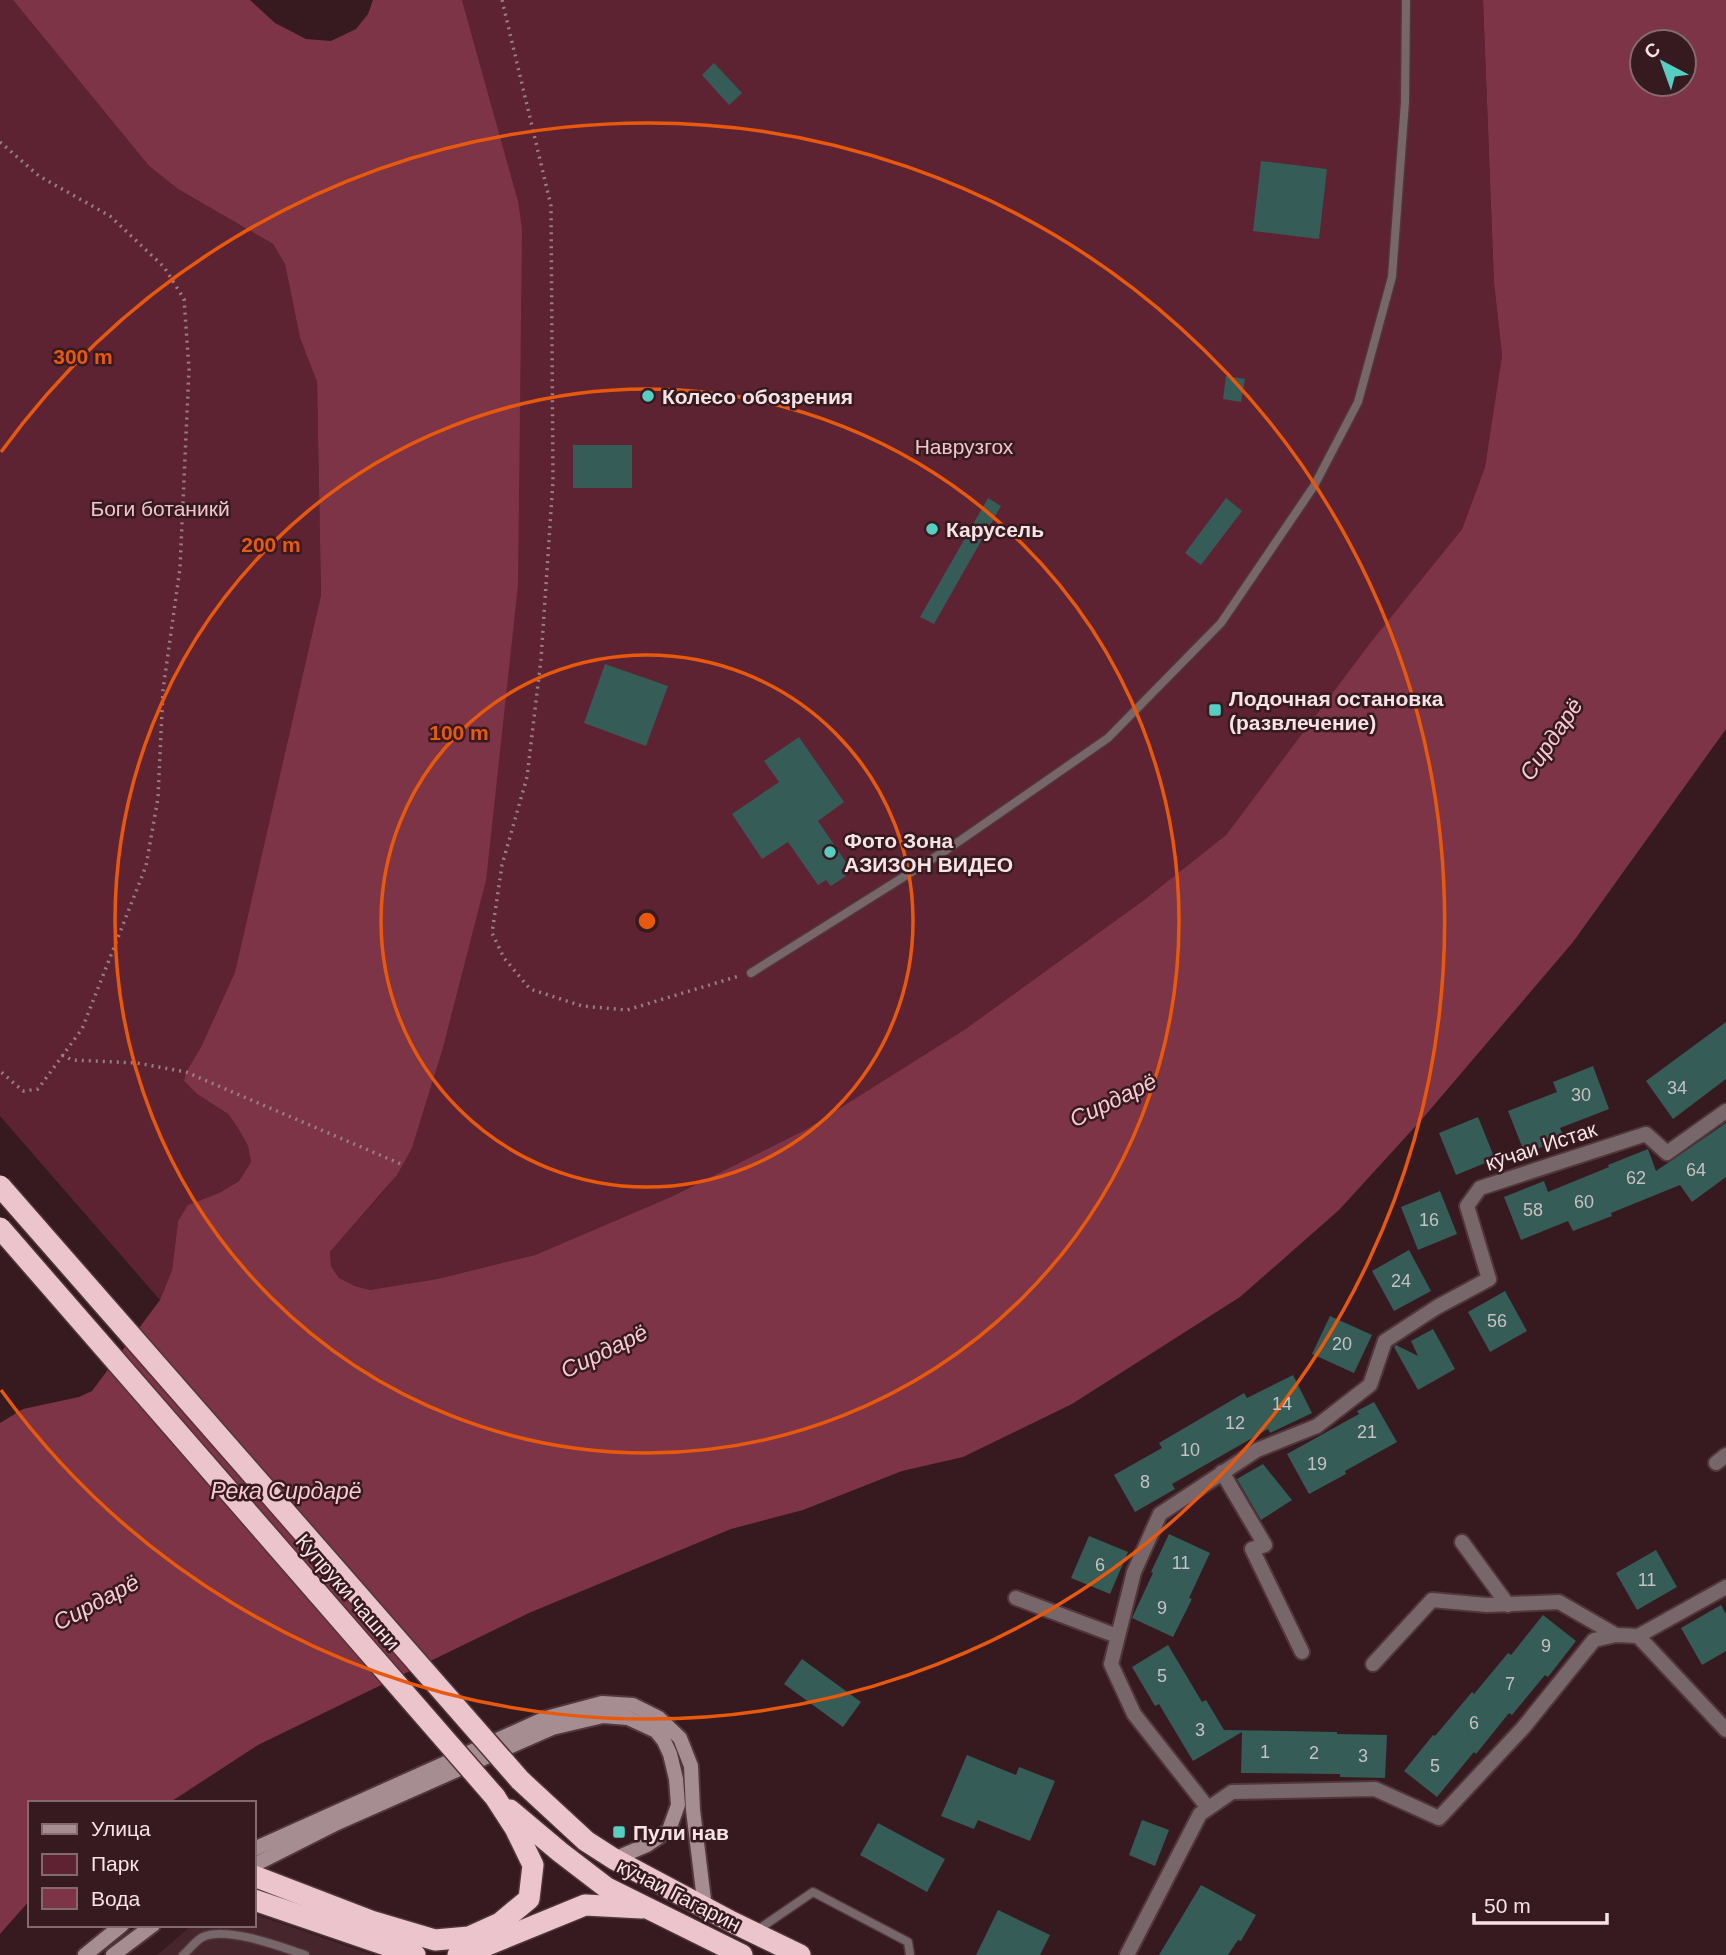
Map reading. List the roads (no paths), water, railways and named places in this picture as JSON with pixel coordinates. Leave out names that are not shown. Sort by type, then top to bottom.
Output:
[{"type":"highway","name":"кӯчаи Гагарин","points":[[0,1186],[520,1780],[586,1841],[614,1859],[800,1955]]},
{"type":"highway","name":"Купруки чашни","points":[[0,1228],[495,1797]]},
{"type":"highway","name":"кӯчаи Гагарин","points":[[495,1797],[607,1888],[742,1955]]},
{"type":"highway","points":[[256,1877],[371,1921],[435,1940],[469,1937],[500,1923],[528,1899],[533,1865],[515,1828],[495,1797]]},
{"type":"highway","points":[[256,1901],[415,1955]]},
{"type":"highway","points":[[458,1955],[584,1905],[653,1909]]},
{"type":"main road","points":[[256,1848],[546,1718],[602,1703],[633,1705],[659,1718],[680,1738],[691,1766],[693,1811],[705,1908]]},
{"type":"main road","points":[[256,1865],[337,1823],[540,1733],[603,1716],[628,1718],[656,1731],[670,1754],[676,1779],[678,1805],[670,1830],[647,1845],[614,1859]]},
{"type":"main road","points":[[85,1955],[120,1927]]},
{"type":"main road","points":[[113,1955],[150,1927]]},
{"type":"street","name":"кӯчаи Истак","points":[[1208,1808],[1134,1714],[1111,1664],[1134,1572],[1160,1514],[1257,1450],[1317,1426],[1370,1385],[1385,1341],[1437,1307],[1489,1279],[1468,1206],[1480,1188],[1646,1134],[1667,1153],[1726,1111]]},
{"type":"street","points":[[1222,1472],[1265,1545],[1252,1549],[1303,1652]]},
{"type":"street","points":[[1462,1542],[1508,1605]]},
{"type":"street","points":[[1127,1955],[1200,1814],[1232,1791],[1375,1789],[1439,1818],[1523,1728],[1594,1640],[1616,1635],[1638,1636],[1726,1587]]},
{"type":"street","points":[[1017,1598],[1118,1636]]},
{"type":"street","points":[[1373,1664],[1432,1600],[1487,1605],[1559,1602],[1616,1635]]},
{"type":"street","points":[[1638,1636],[1726,1730]]},
{"type":"lane","points":[[751,973],[948,849],[1108,738],[1221,623],[1314,486],[1358,402],[1392,277],[1405,102],[1406,0]]},
{"type":"lane","points":[[755,1932],[813,1892],[908,1942],[910,1955]]},
{"type":"lane","points":[[183,1955],[204,1936],[229,1934],[267,1942],[305,1955]]},
{"type":"water","name":"Река Сирдарё","points":[[13,0],[250,0],[275,23],[306,39],[331,41],[356,29],[368,14],[373,0],[462,0],[518,201],[522,229],[518,585],[486,881],[443,1048],[412,1148],[397,1175],[330,1252],[331,1266],[339,1278],[355,1286],[370,1290],[437,1279],[535,1255],[673,1196],[805,1130],[964,1030],[1144,900],[1226,835],[1370,643],[1462,529],[1485,467],[1502,355],[1494,283],[1483,0],[1726,0],[1726,729],[1573,942],[1423,1118],[1339,1210],[1240,1297],[1072,1404],[963,1457],[902,1471],[803,1510],[731,1529],[529,1613],[258,1745],[172,1801],[28,1801],[28,1902],[0,1934],[0,1423],[23,1409],[79,1397],[92,1391],[160,1300],[172,1270],[178,1221],[188,1205],[219,1193],[239,1181],[251,1162],[248,1146],[228,1114],[197,1094],[184,1081],[235,972],[321,595],[317,382],[300,338],[285,264],[273,244],[178,189],[149,166]]},
{"type":"place","name":"Колесо обозрения","points":[[648,396]]},
{"type":"place","name":"Карусель","points":[[932,529]]},
{"type":"place","name":"Лодочная остановка (развлечение)","points":[[1215,710]]},
{"type":"place","name":"Фото Зона АЗИЗОН ВИДЕО","points":[[830,852]]},
{"type":"place","name":"Пули нав","points":[[619,1832]]},
{"type":"park label","name":"Наврузгох","points":[[964,446]]},
{"type":"park label","name":"Боги ботаникй","points":[[160,508]]},
{"type":"water label","name":"Сирдарё","points":[[1551,739]]},
{"type":"water label","name":"Сирдарё","points":[[1113,1100]]},
{"type":"water label","name":"Сирдарё","points":[[604,1351]]},
{"type":"water label","name":"Сирдарё","points":[[96,1602]]}]
